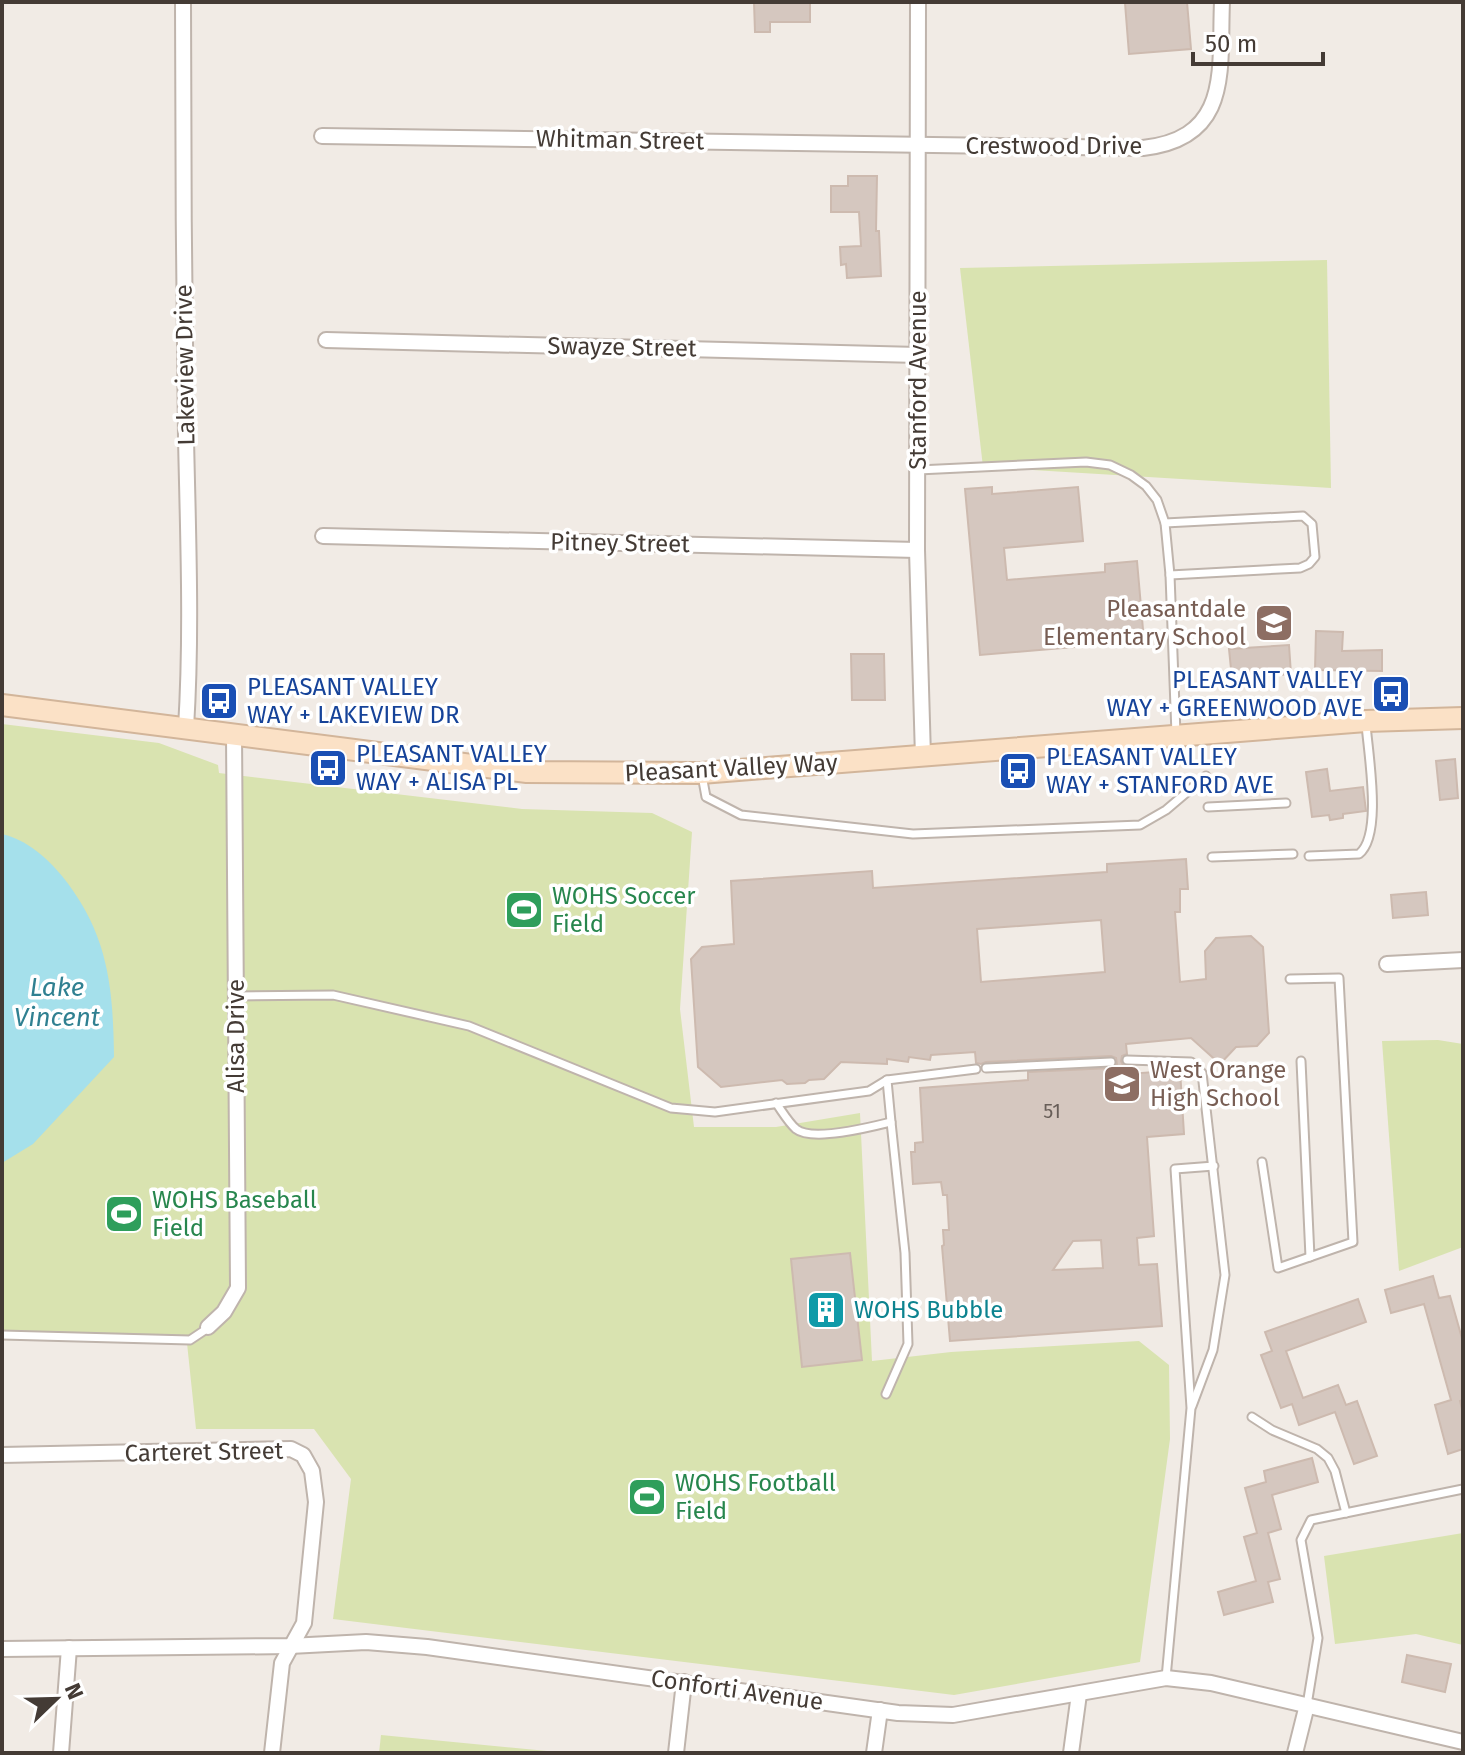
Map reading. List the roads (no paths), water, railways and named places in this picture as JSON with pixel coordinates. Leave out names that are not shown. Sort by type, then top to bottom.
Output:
[{"type":"main road","name":"Pleasant Valley Way","points":[[2,705],[527,772],[701,773],[1366,721],[1463,718]]},
{"type":"street","name":"Lakeview Drive","points":[[183,2],[189,598],[186,728]]},
{"type":"street","name":"Stanford Avenue","points":[[918,2],[917,550],[923,757]]},
{"type":"street","name":"Crestwood Drive","points":[[918,144],[1143,148],[1178,140],[1203,120],[1218,93],[1222,2]]},
{"type":"street","name":"Whitman Street","points":[[322,136],[918,144]]},
{"type":"street","name":"Swayze Street","points":[[326,340],[918,355]]},
{"type":"street","name":"Pitney Street","points":[[323,536],[917,550]]},
{"type":"street","name":"Alisa Drive","points":[[208,1327],[224,1312],[238,1288],[234,734]]},
{"type":"street","points":[[1387,964],[1463,960]]},
{"type":"street","name":"Carteret Street","points":[[2,1455],[291,1449],[303,1455],[312,1471],[316,1502],[304,1623],[290,1646]]},
{"type":"street","name":"Conforti Avenue","points":[[2,1649],[290,1646],[366,1642],[427,1647],[880,1710],[953,1715],[1166,1678],[1211,1683],[1463,1742]]},
{"type":"street","points":[[272,1753],[282,1663],[290,1646]]},
{"type":"street","points":[[61,1753],[69,1648]]},
{"type":"street","points":[[676,1753],[684,1682]]},
{"type":"street","points":[[1071,1753],[1079,1694]]},
{"type":"street","points":[[1295,1753],[1307,1705]]},
{"type":"street","points":[[874,1753],[880,1710]]},
{"type":"lane","points":[[917,470],[1086,462],[1110,465],[1146,486],[1157,500],[1165,523],[1176,736]]},
{"type":"lane","points":[[1165,523],[1303,516],[1312,524],[1315,557],[1300,568],[1170,575]]},
{"type":"lane","points":[[1309,856],[1359,854],[1367,846],[1373,814],[1366,721]]},
{"type":"lane","points":[[701,773],[706,797],[741,815],[913,834],[1140,825],[1166,810],[1206,776]]},
{"type":"lane","points":[[1208,807],[1286,803]]},
{"type":"lane","points":[[1212,857],[1293,854]]},
{"type":"lane","points":[[1262,1162],[1278,1268],[1353,1242],[1339,978],[1290,979]]},
{"type":"lane","points":[[236,996],[333,995],[469,1026],[671,1108],[715,1112],[869,1091],[887,1080],[976,1069]]},
{"type":"lane","points":[[1127,1060],[1191,1062],[1202,1073],[1225,1275],[1213,1350],[1191,1408]]},
{"type":"lane","points":[[1301,1061],[1310,1257]]},
{"type":"lane","points":[[986,1068],[1111,1062]]},
{"type":"lane","points":[[886,1394],[908,1344],[905,1253],[887,1080]]},
{"type":"lane","points":[[776,1103],[795,1128],[806,1134],[860,1130],[891,1122]]},
{"type":"lane","points":[[1166,1678],[1191,1408],[1175,1169],[1214,1166]]},
{"type":"lane","points":[[2,1335],[190,1340],[208,1327]]},
{"type":"lane","points":[[1252,1417],[1272,1430],[1317,1449],[1328,1458],[1335,1471],[1346,1513]]},
{"type":"lane","points":[[1307,1705],[1318,1638],[1301,1540],[1311,1520],[1463,1489]]},
{"type":"water","name":"Lake Vincent","points":[[2,834],[28,845],[49,862],[77,897],[89,918],[105,961],[112,1007],[114,1057],[33,1144],[2,1163]]},
{"type":"place","name":"Pleasantdale Elementary School","points":[[1274,623]]},
{"type":"place","name":"PLEASANT VALLEY WAY + GREENWOOD AVE","points":[[1391,694]]},
{"type":"place","name":"PLEASANT VALLEY WAY + LAKEVIEW DR","points":[[219,701]]},
{"type":"place","name":"PLEASANT VALLEY WAY + ALISA PL","points":[[328,768]]},
{"type":"place","name":"PLEASANT VALLEY WAY + STANFORD AVE","points":[[1018,771]]},
{"type":"place","name":"WOHS Soccer Field","points":[[524,910]]},
{"type":"place","name":"West Orange High School","points":[[1122,1084]]},
{"type":"place","name":"WOHS Baseball Field","points":[[124,1214]]},
{"type":"place","name":"WOHS Bubble","points":[[826,1310]]},
{"type":"place","name":"WOHS Football Field","points":[[647,1497]]}]
